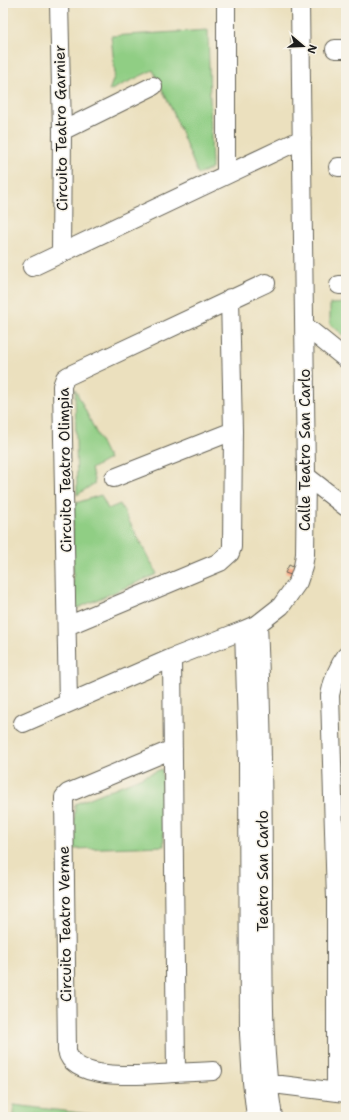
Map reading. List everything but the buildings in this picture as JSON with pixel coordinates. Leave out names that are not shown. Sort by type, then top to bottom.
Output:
[{"type":"street","name":"Circuito Teatro Garnier","points":[[59,3],[62,131],[62,253]]},
{"type":"street","points":[[226,3],[226,175]]},
{"type":"street","name":"Calle Teatro San Carlo","points":[[23,723],[172,658],[251,627],[281,606],[298,582],[305,554],[306,476],[300,3]]},
{"type":"street","points":[[62,131],[153,86]]},
{"type":"street","points":[[32,267],[302,139]]},
{"type":"street","name":"Circuito Teatro Olimpia","points":[[68,703],[62,394],[64,381],[68,376],[230,298],[266,283]]},
{"type":"street","points":[[67,626],[220,562],[230,553],[232,547],[233,431],[230,298]]},
{"type":"street","points":[[305,326],[346,359]]},
{"type":"street","points":[[114,478],[233,431]]},
{"type":"street","points":[[306,476],[346,507]]},
{"type":"street","name":"Teatro San Carlo","points":[[251,627],[263,818],[264,1026],[256,1117]]},
{"type":"street","points":[[260,1082],[341,1092],[341,899],[330,695],[333,680],[339,665],[346,656]]},
{"type":"street","points":[[172,658],[176,1073]]},
{"type":"street","name":"Circuito Teatro Verme","points":[[173,749],[65,795],[63,801],[67,1051],[68,1058],[73,1063],[82,1068],[98,1072],[134,1076],[213,1071]]},
{"type":"street","name":"Teatro San Carlo","points":[[260,1082],[273,1117]]},
{"type":"green space","points":[[208,30],[212,169],[198,174],[173,112],[153,70],[109,91],[115,74],[111,36]]},
{"type":"green space","points":[[346,303],[346,337],[330,324],[330,304]]},
{"type":"green space","points":[[75,389],[109,459],[91,469],[95,483],[77,495]]},
{"type":"green space","points":[[101,495],[108,509],[120,504],[157,574],[73,610],[73,504]]},
{"type":"green space","points":[[162,769],[164,846],[73,849],[75,804]]},
{"type":"green space","points":[[14,1105],[114,1117],[14,1117]]}]
